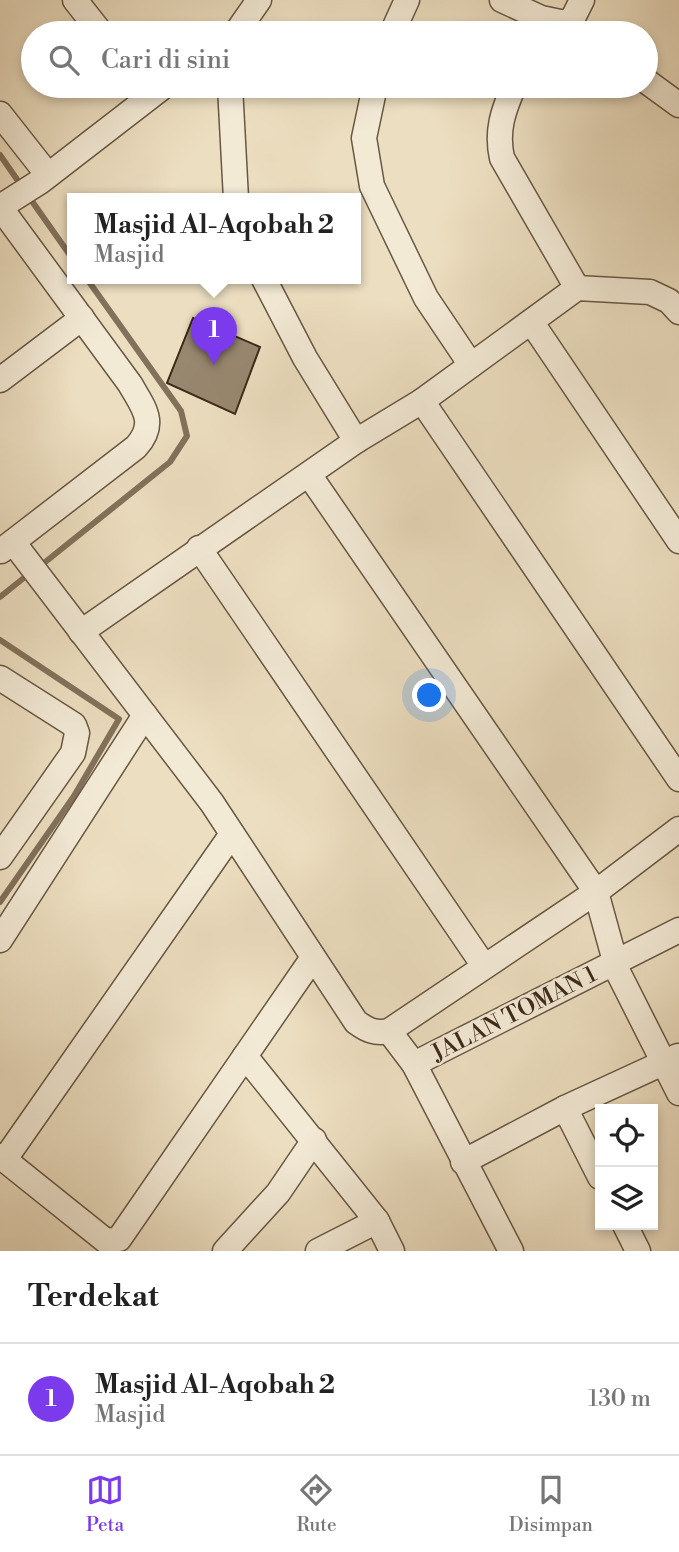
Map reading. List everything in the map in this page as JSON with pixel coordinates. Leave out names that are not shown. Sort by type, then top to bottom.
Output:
[{"type":"street","points":[[75,0],[92,21]]},
{"type":"street","points":[[244,21],[258,0]]},
{"type":"street","points":[[397,21],[407,0]]},
{"type":"street","points":[[502,0],[543,21]]},
{"type":"street","points":[[567,21],[573,18],[582,0]]},
{"type":"street","points":[[658,90],[679,105]]},
{"type":"street","points":[[140,98],[45,178],[4,205],[130,384],[146,414],[146,436],[12,550],[81,632],[232,834],[356,1022],[379,1034],[389,1031],[596,892],[679,829]]},
{"type":"street","points":[[231,98],[236,193]]},
{"type":"street","points":[[372,98],[363,138],[372,186],[426,298],[471,365]]},
{"type":"street","points":[[509,98],[502,115],[498,139],[502,158],[577,288]]},
{"type":"street","points":[[0,114],[45,178]]},
{"type":"street","points":[[267,284],[305,358],[356,441]]},
{"type":"street","points":[[81,632],[356,441],[422,401],[577,288],[650,292],[669,301],[679,312]]},
{"type":"street","points":[[0,380],[82,318]]},
{"type":"street","points":[[532,323],[679,541]]},
{"type":"street","points":[[422,401],[679,779]]},
{"type":"street","points":[[310,475],[596,892],[614,962],[671,1060],[679,1093]]},
{"type":"street","points":[[199,548],[484,966]]},
{"type":"street","points":[[0,678],[74,725],[77,733],[72,753],[0,857]]},
{"type":"street","points":[[0,940],[145,715]]},
{"type":"street","points":[[232,834],[3,1158],[106,1241],[119,1239],[312,959]]},
{"type":"street","name":"JALAN TOMAN 1","points":[[414,1064],[679,930]]},
{"type":"street","points":[[389,1031],[414,1064],[511,1251]]},
{"type":"street","points":[[245,1056],[377,1222],[392,1251]]},
{"type":"street","points":[[463,1161],[565,1108],[671,1060]]},
{"type":"street","points":[[565,1108],[595,1167]]},
{"type":"street","points":[[225,1251],[278,1193],[314,1140]]},
{"type":"street","points":[[318,1251],[377,1222]]},
{"type":"street","points":[[628,1230],[638,1251]]},
{"type":"building","points":[[193,318],[260,347],[235,414],[167,383]]},
{"type":"waterway","points":[[0,155],[23,188]]},
{"type":"waterway","points":[[29,197],[67,251]]},
{"type":"waterway","points":[[39,567],[170,462],[187,436],[181,411],[91,284]]},
{"type":"waterway","points":[[0,597],[30,573]]},
{"type":"waterway","points":[[0,640],[119,719],[74,796],[0,902]]},
{"type":"place","name":"Masjid Al-Aqobah 2","points":[[214,365]]}]
